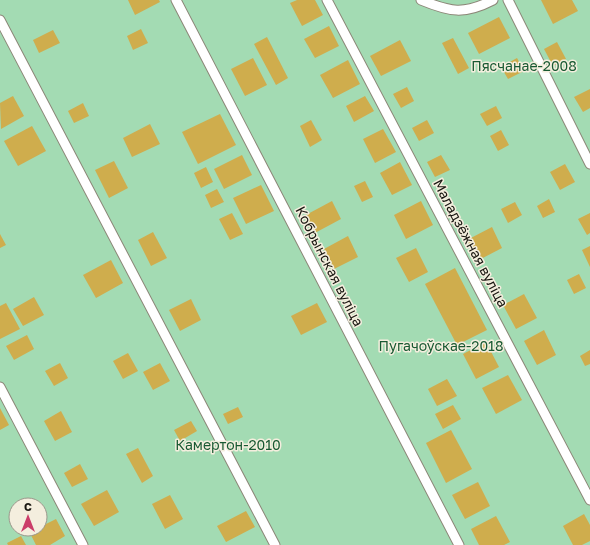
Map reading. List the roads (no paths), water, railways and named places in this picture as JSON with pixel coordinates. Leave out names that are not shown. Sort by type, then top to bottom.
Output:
[{"type":"lane","name":"Кобрынская вуліца","points":[[176,0],[459,545]]},
{"type":"lane","name":"Маладзёжная вуліца","points":[[327,0],[590,500]]},
{"type":"lane","points":[[421,0],[442,8],[458,11],[475,8],[493,0]]},
{"type":"lane","points":[[508,0],[590,164]]},
{"type":"lane","points":[[0,20],[275,545]]},
{"type":"lane","points":[[0,387],[83,545]]},
{"type":"park label","name":"Пясчанае-2008","points":[[524,65]]},
{"type":"park label","name":"Пугачоўскае-2018","points":[[441,345]]},
{"type":"park label","name":"Камертон-2010","points":[[228,444]]}]
